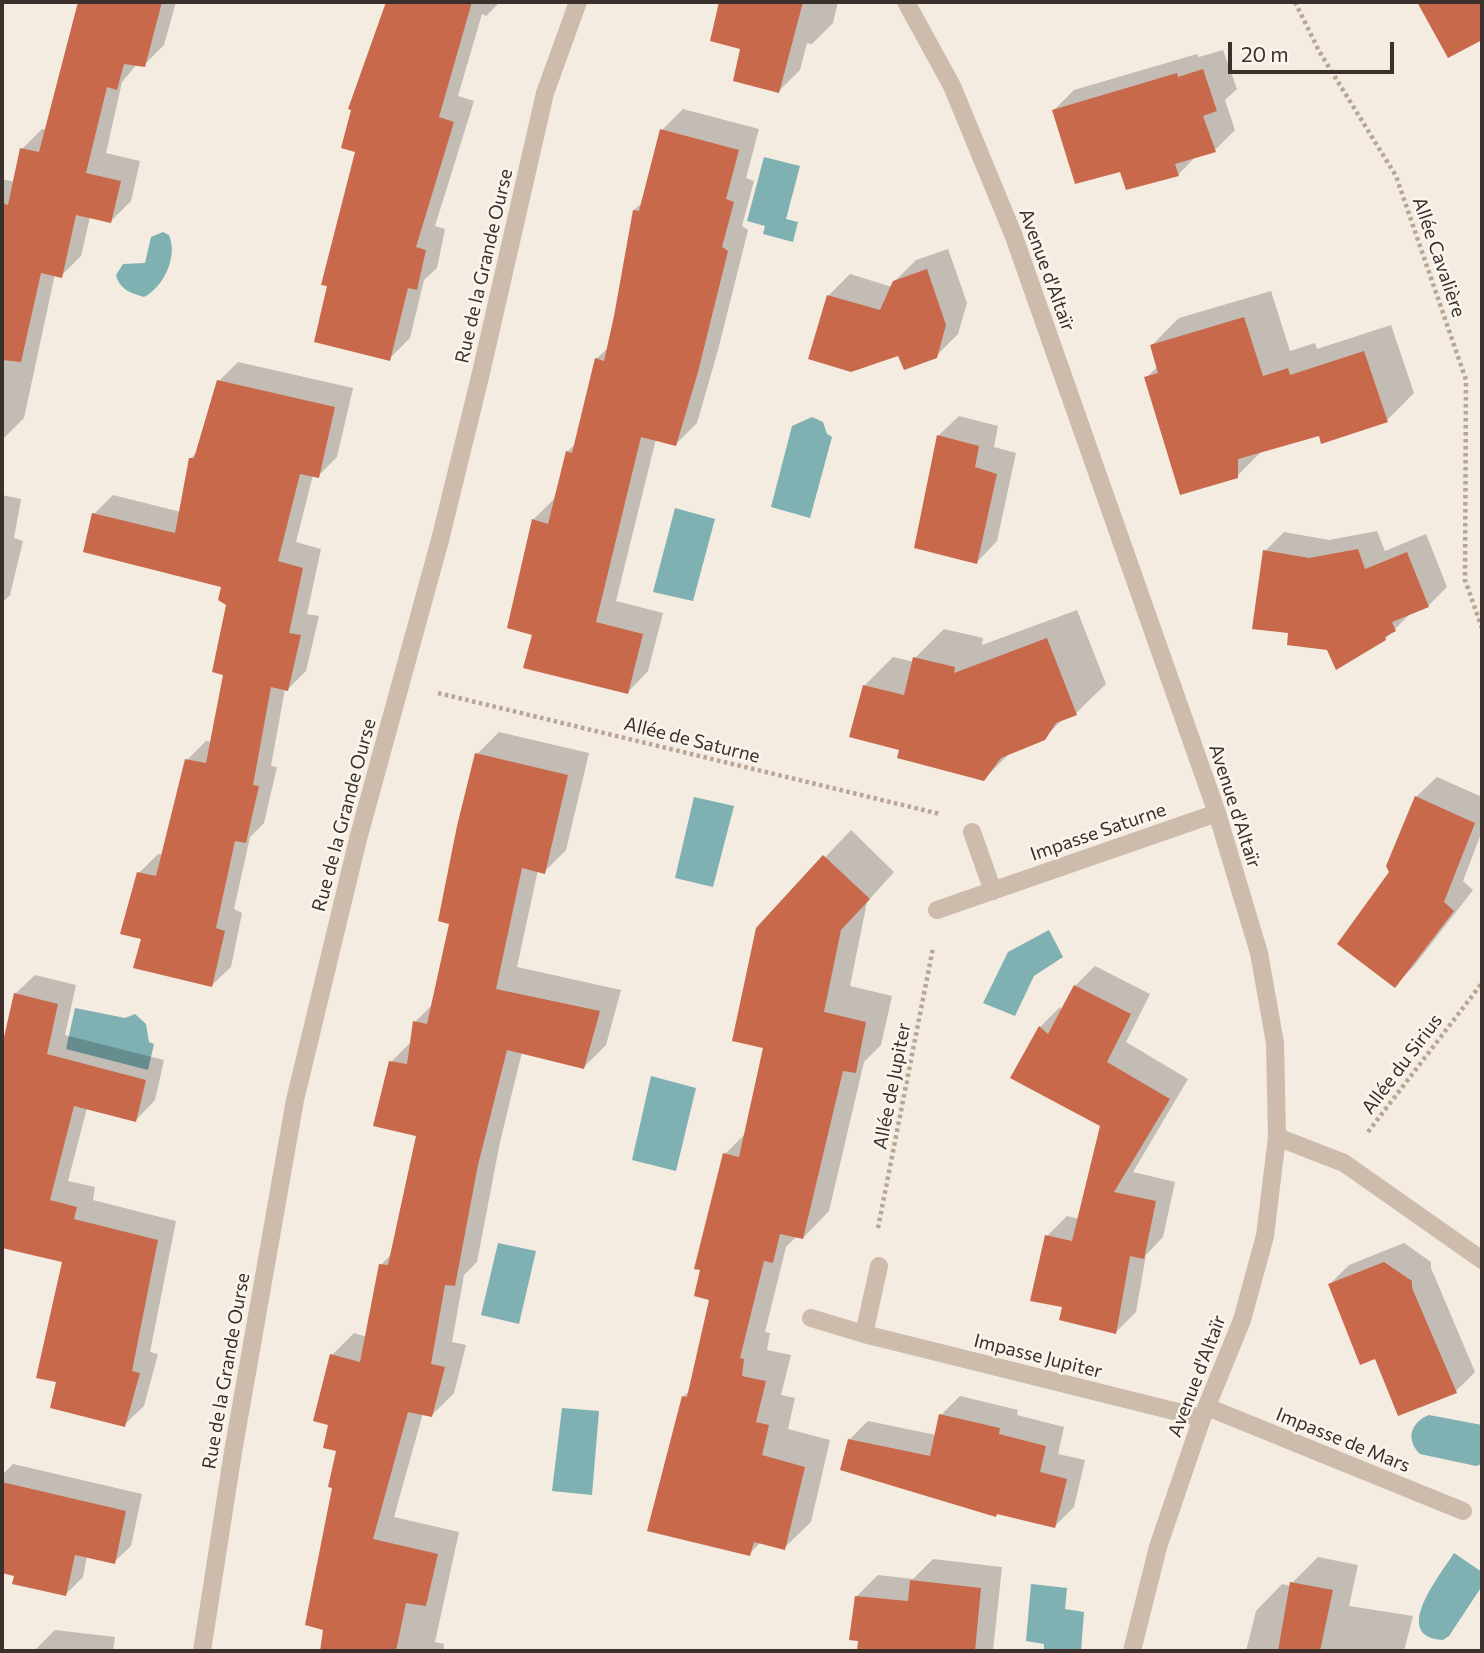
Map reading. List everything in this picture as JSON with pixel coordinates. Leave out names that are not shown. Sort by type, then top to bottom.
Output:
[{"type":"street","name":"Rue de la Grande Ourse","points":[[202,1651],[233,1451],[295,1100],[358,839],[440,540],[545,93],[578,2]]},
{"type":"street","name":"Avenue d'Altaïr","points":[[906,2],[952,86],[1013,234],[1217,813],[1259,954],[1275,1043],[1278,1138],[1265,1236],[1242,1320],[1205,1413],[1158,1547],[1132,1651]]},
{"type":"street","name":"Impasse Saturne","points":[[937,910],[1217,813]]},
{"type":"street","points":[[972,832],[993,891]]},
{"type":"street","points":[[1278,1138],[1344,1163],[1482,1260]]},
{"type":"street","points":[[864,1334],[879,1266]]},
{"type":"street","name":"Impasse Jupiter","points":[[811,1318],[864,1334],[1205,1413]]},
{"type":"street","name":"Impasse de Mars","points":[[1205,1413],[1463,1511]]},
{"type":"path","name":"Allée Cavalière","points":[[1295,2],[1320,51],[1396,176],[1466,380],[1465,580],[1482,628]]},
{"type":"path","name":"Allée de Saturne","points":[[400,684],[959,818],[972,832]]},
{"type":"path","name":"Allée de Jupiter","points":[[879,1266],[874,1247],[936,934],[937,910]]},
{"type":"path","name":"Allée du Sirius","points":[[1344,1163],[1482,983]]},
{"type":"water","points":[[764,157],[800,166],[786,219],[798,222],[793,242],[763,234],[765,226],[747,221]]},
{"type":"water","points":[[163,232],[169,235],[172,252],[163,279],[144,297],[127,290],[116,275],[123,264],[145,263],[151,237]]},
{"type":"water","points":[[812,417],[823,422],[827,434],[832,437],[810,518],[771,507],[792,426]]},
{"type":"water","points":[[675,508],[715,519],[693,601],[653,592]]},
{"type":"water","points":[[694,797],[734,806],[713,887],[675,878]]},
{"type":"water","points":[[1049,930],[1063,957],[1034,976],[1015,1016],[983,1003],[1008,952]]},
{"type":"water","points":[[75,1008],[125,1018],[135,1014],[146,1024],[149,1042],[154,1044],[148,1070],[66,1049]]},
{"type":"water","points":[[651,1076],[696,1088],[676,1171],[632,1160]]},
{"type":"water","points":[[498,1243],[536,1251],[519,1324],[481,1315]]},
{"type":"water","points":[[562,1408],[599,1411],[592,1495],[552,1491]]},
{"type":"water","points":[[1429,1415],[1482,1425],[1482,1464],[1476,1466],[1420,1454],[1413,1443],[1412,1432],[1418,1422]]},
{"type":"water","points":[[1454,1553],[1482,1572],[1482,1586],[1449,1636],[1443,1640],[1427,1636],[1420,1628],[1419,1617],[1423,1603]]},
{"type":"water","points":[[1031,1584],[1067,1588],[1065,1609],[1084,1612],[1081,1651],[1044,1651],[1044,1644],[1026,1641]]},
{"type":"building","points":[[78,2],[162,2],[145,67],[124,64],[117,90],[107,87],[86,173],[121,181],[111,223],[76,215],[62,278],[41,273],[21,362],[2,360],[2,203],[8,205],[20,148],[39,152]]},
{"type":"building","points":[[386,2],[472,2],[439,117],[454,122],[416,247],[426,250],[417,290],[408,288],[390,361],[314,342],[327,286],[321,285],[355,152],[341,148],[351,110],[348,109]]},
{"type":"building","points":[[719,2],[803,2],[779,93],[733,81],[740,49],[710,41]]},
{"type":"building","points":[[1417,2],[1482,2],[1482,40],[1448,58]]},
{"type":"building","points":[[1203,69],[1217,111],[1203,116],[1216,152],[1175,164],[1179,176],[1126,190],[1120,172],[1075,184],[1052,110],[1177,73],[1178,77]]},
{"type":"building","points":[[660,129],[739,150],[726,199],[734,202],[722,247],[728,251],[698,372],[676,446],[641,437],[596,622],[643,634],[628,694],[523,668],[532,635],[507,628],[532,519],[548,524],[566,451],[572,453],[595,358],[604,361],[633,210],[639,211]]},
{"type":"building","points":[[927,269],[946,325],[937,358],[904,370],[898,356],[851,372],[808,359],[827,295],[880,310],[893,281]]},
{"type":"building","points":[[1244,317],[1263,376],[1288,368],[1290,375],[1364,351],[1388,422],[1321,444],[1319,436],[1238,459],[1238,478],[1180,495],[1144,377],[1158,373],[1150,345]]},
{"type":"building","points":[[217,380],[335,407],[319,478],[300,474],[278,561],[303,568],[289,633],[301,635],[288,691],[271,687],[253,785],[259,786],[246,843],[235,841],[216,928],[225,931],[212,987],[133,968],[141,939],[120,934],[137,872],[156,876],[185,759],[206,763],[223,675],[212,672],[226,605],[218,600],[221,587],[83,552],[92,513],[175,533],[189,458],[194,458]]},
{"type":"building","points":[[937,435],[979,446],[975,467],[997,474],[977,564],[914,548]]},
{"type":"building","points":[[1358,549],[1365,569],[1407,552],[1429,607],[1392,622],[1396,631],[1385,637],[1386,640],[1336,670],[1327,650],[1287,645],[1288,633],[1252,629],[1263,550],[1309,558]]},
{"type":"building","points":[[1047,638],[1077,715],[1056,723],[1045,740],[1001,758],[984,781],[897,758],[899,750],[849,737],[863,685],[904,695],[913,657],[955,667],[954,673]]},
{"type":"building","points":[[475,753],[568,775],[545,874],[522,868],[496,989],[600,1011],[584,1069],[507,1050],[478,1165],[455,1286],[445,1285],[431,1364],[445,1367],[432,1417],[408,1412],[373,1539],[438,1554],[426,1606],[406,1603],[396,1651],[320,1651],[323,1630],[305,1625],[332,1488],[328,1487],[336,1451],[323,1448],[328,1425],[313,1421],[330,1354],[360,1362],[379,1264],[388,1265],[416,1136],[373,1126],[389,1061],[407,1064],[413,1021],[427,1024],[449,924],[438,921]]},
{"type":"building","points":[[1415,796],[1475,823],[1444,902],[1454,911],[1395,988],[1337,944],[1389,872],[1386,866]]},
{"type":"building","points":[[823,855],[870,899],[841,930],[824,1012],[866,1022],[856,1073],[843,1071],[803,1239],[780,1234],[773,1263],[764,1261],[740,1358],[744,1359],[742,1376],[766,1381],[756,1422],[769,1425],[762,1455],[805,1467],[785,1550],[754,1542],[750,1556],[647,1531],[682,1396],[687,1397],[709,1300],[694,1296],[700,1270],[694,1269],[723,1153],[739,1157],[763,1048],[732,1041],[756,928]]},
{"type":"building","points":[[1074,985],[1131,1014],[1107,1062],[1170,1099],[1114,1192],[1156,1201],[1144,1259],[1130,1256],[1116,1334],[1059,1320],[1062,1307],[1030,1301],[1045,1235],[1072,1241],[1100,1126],[1010,1078],[1039,1026],[1048,1034]]},
{"type":"building","points":[[14,993],[58,1004],[47,1054],[146,1080],[136,1122],[74,1106],[50,1200],[77,1207],[74,1219],[158,1240],[132,1371],[140,1373],[125,1427],[50,1408],[56,1382],[36,1378],[62,1262],[2,1248],[2,1046]]},
{"type":"building","points":[[1384,1262],[1412,1281],[1412,1288],[1457,1393],[1398,1416],[1375,1359],[1360,1365],[1328,1284]]},
{"type":"building","points":[[939,1414],[1000,1428],[999,1434],[1046,1446],[1040,1472],[1067,1479],[1055,1528],[997,1514],[996,1517],[840,1470],[848,1439],[930,1456]]},
{"type":"building","points":[[2,1482],[126,1511],[115,1564],[75,1555],[66,1596],[12,1584],[14,1576],[2,1573]]},
{"type":"building","points":[[910,1580],[981,1588],[975,1651],[857,1651],[858,1641],[849,1640],[855,1596],[908,1601]]},
{"type":"building","points":[[1290,1582],[1333,1590],[1320,1651],[1278,1651]]}]
